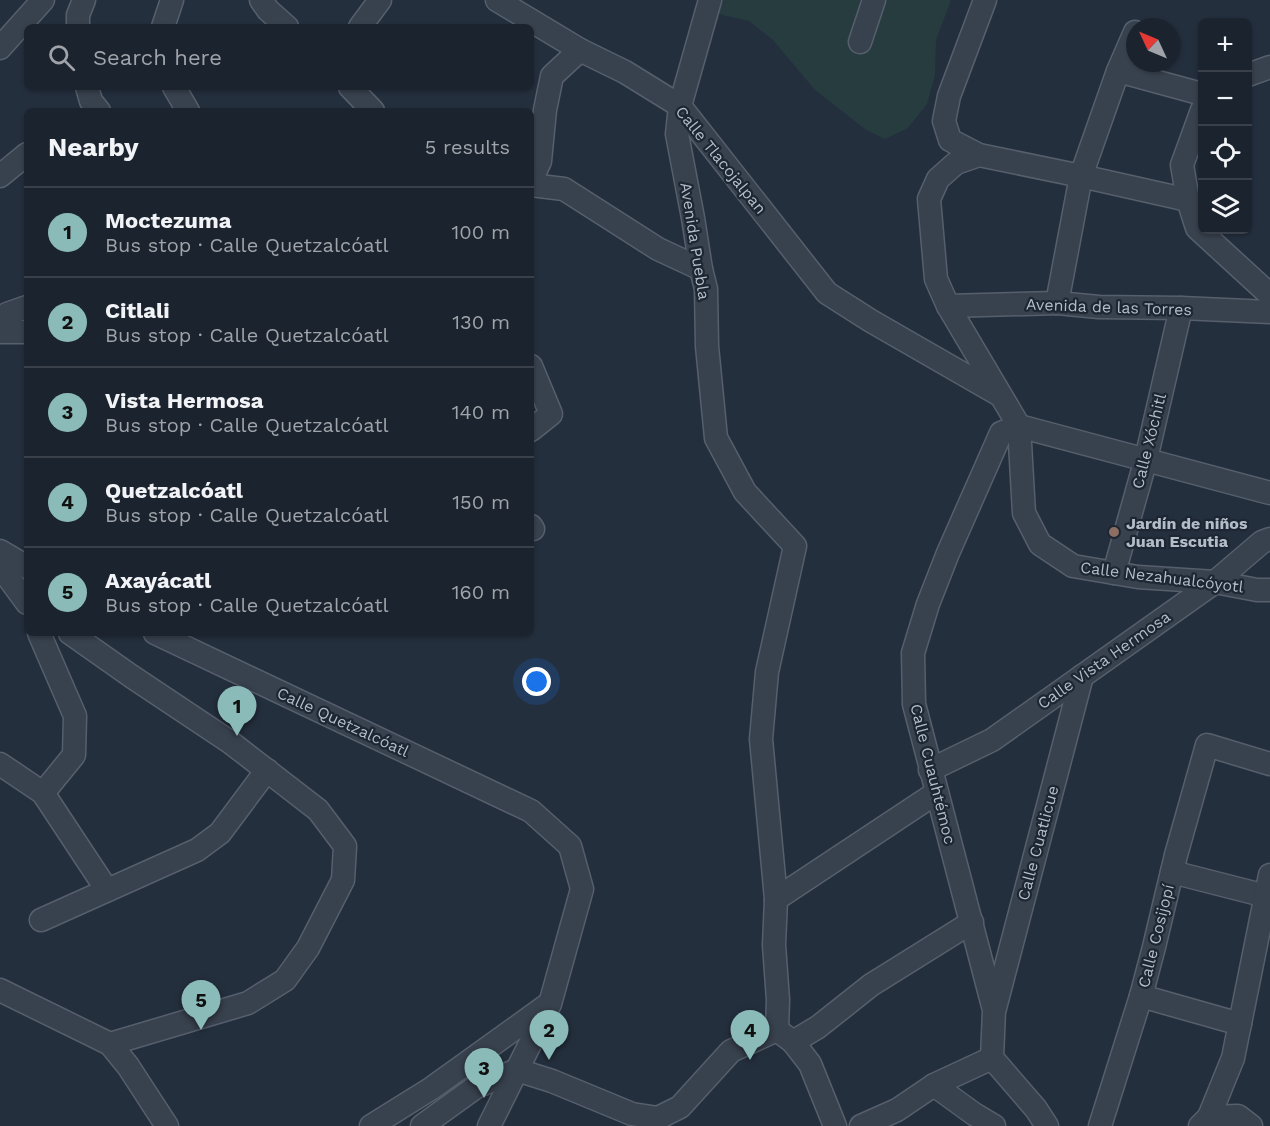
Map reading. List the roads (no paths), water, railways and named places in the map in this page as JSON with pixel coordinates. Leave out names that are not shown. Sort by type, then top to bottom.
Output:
[{"type":"street","points":[[0,48],[43,0]]},
{"type":"street","points":[[78,24],[78,15],[84,0]]},
{"type":"street","points":[[165,24],[172,0]]},
{"type":"street","points":[[261,0],[284,24]]},
{"type":"street","points":[[362,24],[380,0]]},
{"type":"street","name":"Calle Tlacojalpan","points":[[497,0],[580,50],[625,72],[680,106],[827,293],[871,321],[999,394]]},
{"type":"street","name":"Avenida Puebla","points":[[710,0],[680,106],[677,134],[700,269],[706,289],[709,377],[716,438],[745,492],[795,546],[767,672],[761,740],[776,899]]},
{"type":"street","points":[[860,42],[874,0]]},
{"type":"street","points":[[984,0],[949,96],[944,121],[950,140],[979,155],[1188,200]]},
{"type":"street","points":[[534,176],[540,161],[545,110],[552,76],[580,50]]},
{"type":"street","points":[[1057,303],[1081,176],[1126,53]]},
{"type":"street","points":[[1252,74],[1270,67]]},
{"type":"street","points":[[1118,71],[1198,93]]},
{"type":"street","points":[[176,90],[186,108]]},
{"type":"street","points":[[353,90],[370,108]]},
{"type":"street","points":[[1198,123],[1182,165],[1188,200],[1197,228],[1268,289]]},
{"type":"street","points":[[948,306],[936,279],[929,199],[938,179],[956,163],[979,155]]},
{"type":"street","points":[[0,176],[24,156]]},
{"type":"street","points":[[534,184],[564,189],[658,249],[700,269]]},
{"type":"street","name":"Avenida de las Torres","points":[[948,306],[1057,303],[1099,307],[1270,312]]},
{"type":"street","name":"Calle Nezahualcóyotl","points":[[948,306],[1019,426],[1024,513],[1040,544],[1073,566],[1138,577],[1215,582],[1257,590],[1270,590]]},
{"type":"street","points":[[0,319],[24,308]]},
{"type":"street","name":"Calle Xóchitl","points":[[1114,573],[1146,459],[1181,308]]},
{"type":"street","points":[[0,332],[24,332]]},
{"type":"street","points":[[534,373],[551,414],[534,428]]},
{"type":"street","points":[[1019,426],[1270,493]]},
{"type":"street","name":"Calle Cuauhtémoc","points":[[993,1058],[994,1010],[914,704],[913,653],[928,604],[948,552],[1001,433],[1019,426]]},
{"type":"street","name":"Calle Vista Hermosa","points":[[930,770],[992,740],[1215,582],[1262,542],[1270,539]]},
{"type":"street","points":[[0,551],[24,565]]},
{"type":"street","points":[[0,566],[24,599]]},
{"type":"street","points":[[40,636],[75,716],[74,755],[44,793]]},
{"type":"street","points":[[74,636],[230,741],[318,810],[345,846],[343,880],[308,948],[285,980],[248,1003],[110,1044]]},
{"type":"street","name":"Calle Quetzalcóatl","points":[[161,636],[531,811],[570,846],[582,889],[550,1004],[489,1126]]},
{"type":"street","name":"Calle Cuatlicue","points":[[994,1010],[1082,676]]},
{"type":"street","name":"Calle Cosijopí","points":[[1100,1126],[1141,996],[1207,745],[1270,764]]},
{"type":"street","points":[[0,764],[44,793],[107,890]]},
{"type":"street","points":[[41,920],[197,850],[220,832],[267,770]]},
{"type":"street","points":[[835,1126],[810,1064],[785,1036],[778,1000],[774,945],[776,899],[936,793]]},
{"type":"street","points":[[1172,872],[1268,885],[1233,1058],[1205,1122]]},
{"type":"street","points":[[422,1126],[476,1086],[517,1070],[552,1081],[656,1122],[680,1107],[731,1051],[818,1027],[871,985],[972,922]]},
{"type":"street","points":[[0,990],[110,1044],[128,1066],[167,1126]]},
{"type":"street","points":[[1141,996],[1240,1024]]},
{"type":"street","points":[[371,1126],[432,1089],[550,1004]]},
{"type":"street","points":[[861,1126],[897,1110],[934,1085],[993,1058],[1036,1109],[1047,1126]]},
{"type":"street","points":[[934,1085],[994,1126]]},
{"type":"street","points":[[1205,1122],[1238,1116],[1251,1126]]},
{"type":"place","name":"Jardín de niños Juan Escutia","points":[[1114,532]]},
{"type":"place","name":"Moctezuma","points":[[237,736]]},
{"type":"place","name":"Axayácatl","points":[[201,1030]]},
{"type":"place","name":"Citlali","points":[[549,1060]]},
{"type":"place","name":"Quetzalcóatl","points":[[750,1060]]},
{"type":"place","name":"Vista Hermosa","points":[[484,1098]]}]
